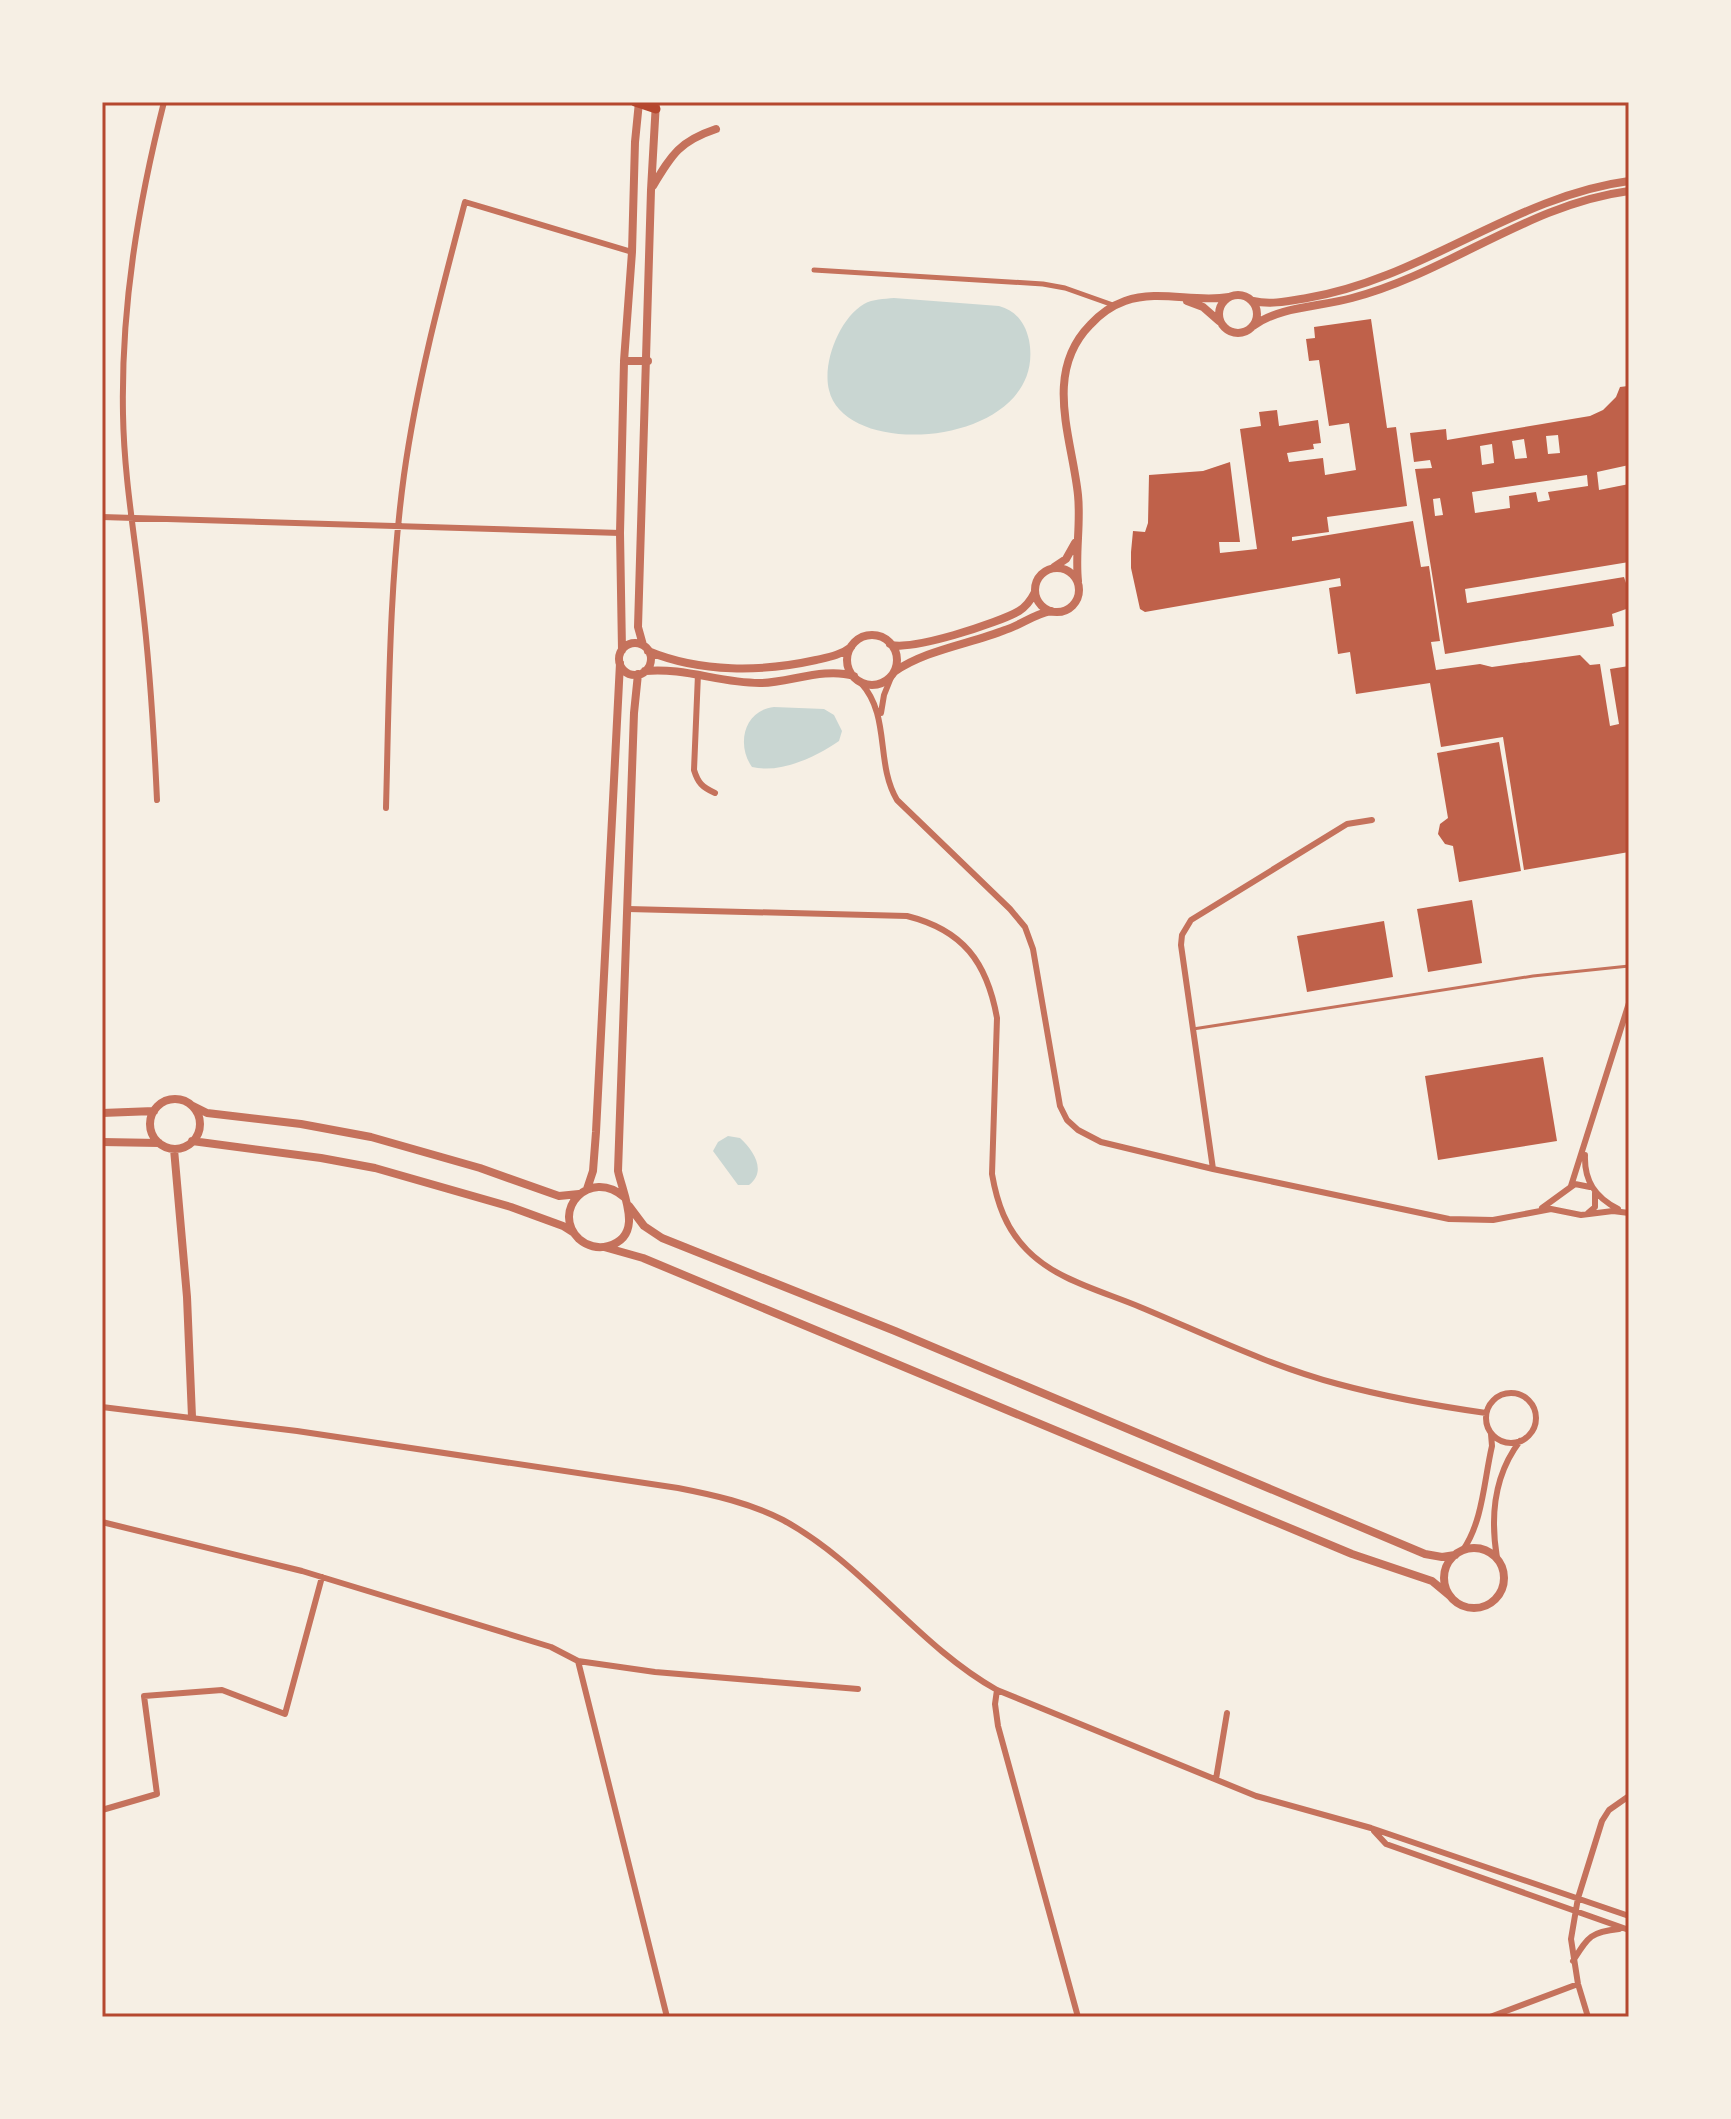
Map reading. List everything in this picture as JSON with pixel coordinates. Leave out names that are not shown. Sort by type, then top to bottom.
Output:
[{"type":"main road","points":[[638,102],[656,106]]},
{"type":"street","points":[[157,800],[153,711],[131,518],[123,413],[127,298],[140,202],[164,102]]},
{"type":"street","points":[[574,1233],[569,1219],[570,1209],[593,1171],[596,1132],[622,650],[620,533],[624,361],[638,102]]},
{"type":"street","points":[[656,106],[638,627],[650,661],[636,684],[618,1171],[629,1206],[644,1226],[662,1238],[895,1331],[1425,1554],[1442,1557],[1476,1548],[1485,1549],[1497,1558]]},
{"type":"street","points":[[651,190],[673,153],[683,143],[716,129]]},
{"type":"street","points":[[620,663],[625,671],[666,669],[739,682],[763,683],[833,673],[875,685],[910,662],[998,633],[1042,613],[1063,612],[1073,605],[1079,594],[1079,507],[1063,413],[1064,382],[1077,342],[1095,320],[1114,305],[1145,296],[1209,299],[1241,295],[1253,301],[1287,302],[1365,285],[1558,199],[1599,186],[1629,181]]},
{"type":"street","points":[[1171,296],[1203,307],[1236,333],[1270,315],[1377,291],[1576,202],[1629,191]]},
{"type":"street","points":[[386,808],[390,633],[404,476],[422,368],[465,202],[632,252]]},
{"type":"street","points":[[814,270],[1043,284],[1065,288],[1114,305]]},
{"type":"street","points":[[1225,327],[1219,311],[1229,297]]},
{"type":"street","points":[[1253,301],[1257,313],[1253,326]]},
{"type":"street","points":[[624,361],[648,361]]},
{"type":"street","points":[[102,517],[620,533]]},
{"type":"street","points":[[622,650],[629,644],[672,659],[759,670],[832,656],[869,636],[884,639],[895,647],[920,645],[1005,617],[1026,606],[1041,574],[1066,559],[1077,539]]},
{"type":"street","points":[[1054,567],[1068,570],[1078,581]]},
{"type":"street","points":[[1035,592],[1040,604],[1051,611]]},
{"type":"street","points":[[881,721],[884,695],[897,657],[890,644]]},
{"type":"street","points":[[851,647],[848,664],[874,701],[881,721],[889,779],[897,800],[1010,909],[1031,939],[1056,1091],[1067,1120],[1078,1130],[1101,1142],[1213,1169],[1449,1219],[1493,1220],[1539,1210],[1562,1209],[1574,1214],[1629,1213]]},
{"type":"street","points":[[698,674],[694,770],[703,788],[715,793]]},
{"type":"street","points":[[1213,1169],[1182,935],[1191,920],[1347,824],[1372,820]]},
{"type":"street","points":[[628,909],[907,916],[946,930],[973,955],[993,995],[997,1018],[992,1174],[1003,1216],[1028,1251],[1064,1276],[1289,1368],[1338,1384],[1486,1413]]},
{"type":"street","points":[[1539,1210],[1566,1193],[1571,1186],[1586,1147],[1629,1003]]},
{"type":"street","points":[[159,1143],[151,1129],[154,1111],[159,1105],[173,1099],[207,1113],[301,1124],[371,1137],[480,1168],[559,1196],[606,1187],[624,1197]]},
{"type":"street","points":[[191,1105],[199,1123],[192,1141]]},
{"type":"street","points":[[102,1113],[154,1111]]},
{"type":"street","points":[[102,1142],[159,1143],[174,1149],[192,1141],[321,1158],[375,1168],[483,1198],[563,1226],[586,1244],[643,1258],[1352,1554],[1432,1581],[1460,1605],[1471,1608],[1494,1601],[1504,1585],[1504,1575],[1497,1558],[1495,1497],[1501,1472],[1535,1423],[1533,1407],[1518,1394],[1502,1394],[1490,1404],[1486,1413],[1492,1446],[1470,1540],[1445,1573],[1444,1581],[1450,1596]]},
{"type":"street","points":[[1586,1147],[1585,1171],[1594,1190],[1595,1207],[1588,1213]]},
{"type":"street","points":[[174,1149],[187,1297],[192,1417]]},
{"type":"street","points":[[1571,1186],[1580,1183],[1594,1190],[1610,1205],[1629,1213]]},
{"type":"street","points":[[1566,1193],[1567,1206],[1574,1214]]},
{"type":"street","points":[[604,1247],[624,1236],[631,1217],[629,1206]]},
{"type":"street","points":[[102,1407],[192,1417],[678,1488],[758,1509],[808,1535],[851,1568],[937,1648],[997,1690],[1256,1796],[1371,1828],[1629,1916]]},
{"type":"street","points":[[1491,1434],[1503,1442],[1520,1441]]},
{"type":"street","points":[[102,1522],[322,1577],[551,1647],[578,1661],[715,1678],[858,1689]]},
{"type":"street","points":[[102,1810],[157,1794],[144,1696],[222,1690],[285,1714],[322,1577]]},
{"type":"street","points":[[578,1661],[667,2017]]},
{"type":"street","points":[[997,1690],[998,1726],[1078,2017]]},
{"type":"street","points":[[1216,1779],[1227,1713]]},
{"type":"street","points":[[1588,2017],[1578,1984],[1571,1939],[1578,1898],[1602,1821],[1609,1810],[1629,1796]]},
{"type":"street","points":[[1371,1828],[1386,1844],[1627,1929]]},
{"type":"street","points":[[1573,1961],[1592,1934],[1627,1929]]},
{"type":"street","points":[[1490,2017],[1578,1984]]},
{"type":"lane","points":[[1193,1029],[1503,980],[1629,966]]},
{"type":"shaded area","points":[[894,298],[999,306],[1015,314],[1029,340],[1027,375],[1009,403],[979,421],[943,432],[905,434],[870,428],[843,413],[829,390],[828,367],[835,342],[847,319],[864,304]]},
{"type":"shaded area","points":[[774,707],[824,709],[834,715],[842,731],[839,741],[797,763],[763,769],[752,767],[744,749],[746,730],[756,715]]},
{"type":"shaded area","points":[[728,1136],[740,1138],[756,1161],[757,1174],[749,1185],[738,1185],[713,1151],[718,1142]]},
{"type":"building","points":[[1371,319],[1387,428],[1396,427],[1407,506],[1327,517],[1329,532],[1292,537],[1292,541],[1413,521],[1421,567],[1429,566],[1440,641],[1431,642],[1436,670],[1480,664],[1492,667],[1580,655],[1590,665],[1600,664],[1610,726],[1619,724],[1610,669],[1629,666],[1629,852],[1524,870],[1503,737],[1441,747],[1430,683],[1356,694],[1350,652],[1338,654],[1329,588],[1341,586],[1340,578],[1145,612],[1140,609],[1131,568],[1131,552],[1133,531],[1145,532],[1148,523],[1149,475],[1203,471],[1230,462],[1240,542],[1219,542],[1220,553],[1257,549],[1240,429],[1261,426],[1259,412],[1277,410],[1279,426],[1318,420],[1321,443],[1313,444],[1314,449],[1287,453],[1289,462],[1323,458],[1325,475],[1356,470],[1349,423],[1329,426],[1319,360],[1309,361],[1306,339],[1315,338],[1314,327]]},
{"type":"building","points":[[1628,386],[1629,465],[1597,472],[1599,490],[1629,484],[1629,562],[1465,589],[1467,603],[1624,577],[1629,583],[1629,608],[1612,614],[1614,626],[1445,654],[1415,469],[1432,468],[1430,460],[1414,462],[1410,433],[1446,429],[1447,440],[1590,416],[1603,410],[1616,397],[1620,387]],"holes":[[[1558,435],[1560,453],[1548,454],[1546,436]],[[1524,439],[1527,458],[1515,459],[1512,441]],[[1492,444],[1494,463],[1482,465],[1480,446]],[[1587,475],[1588,486],[1548,492],[1550,500],[1538,502],[1536,492],[1509,496],[1510,508],[1475,513],[1472,492]],[[1440,498],[1443,515],[1435,516],[1433,499]]]},
{"type":"building","points":[[1499,742],[1521,871],[1459,882],[1453,846],[1445,844],[1438,834],[1440,824],[1448,818],[1437,753]]},
{"type":"building","points":[[1472,900],[1482,963],[1428,972],[1417,909]]},
{"type":"building","points":[[1384,921],[1393,977],[1307,992],[1297,936]]},
{"type":"building","points":[[1543,1057],[1557,1141],[1438,1160],[1425,1076]]}]
